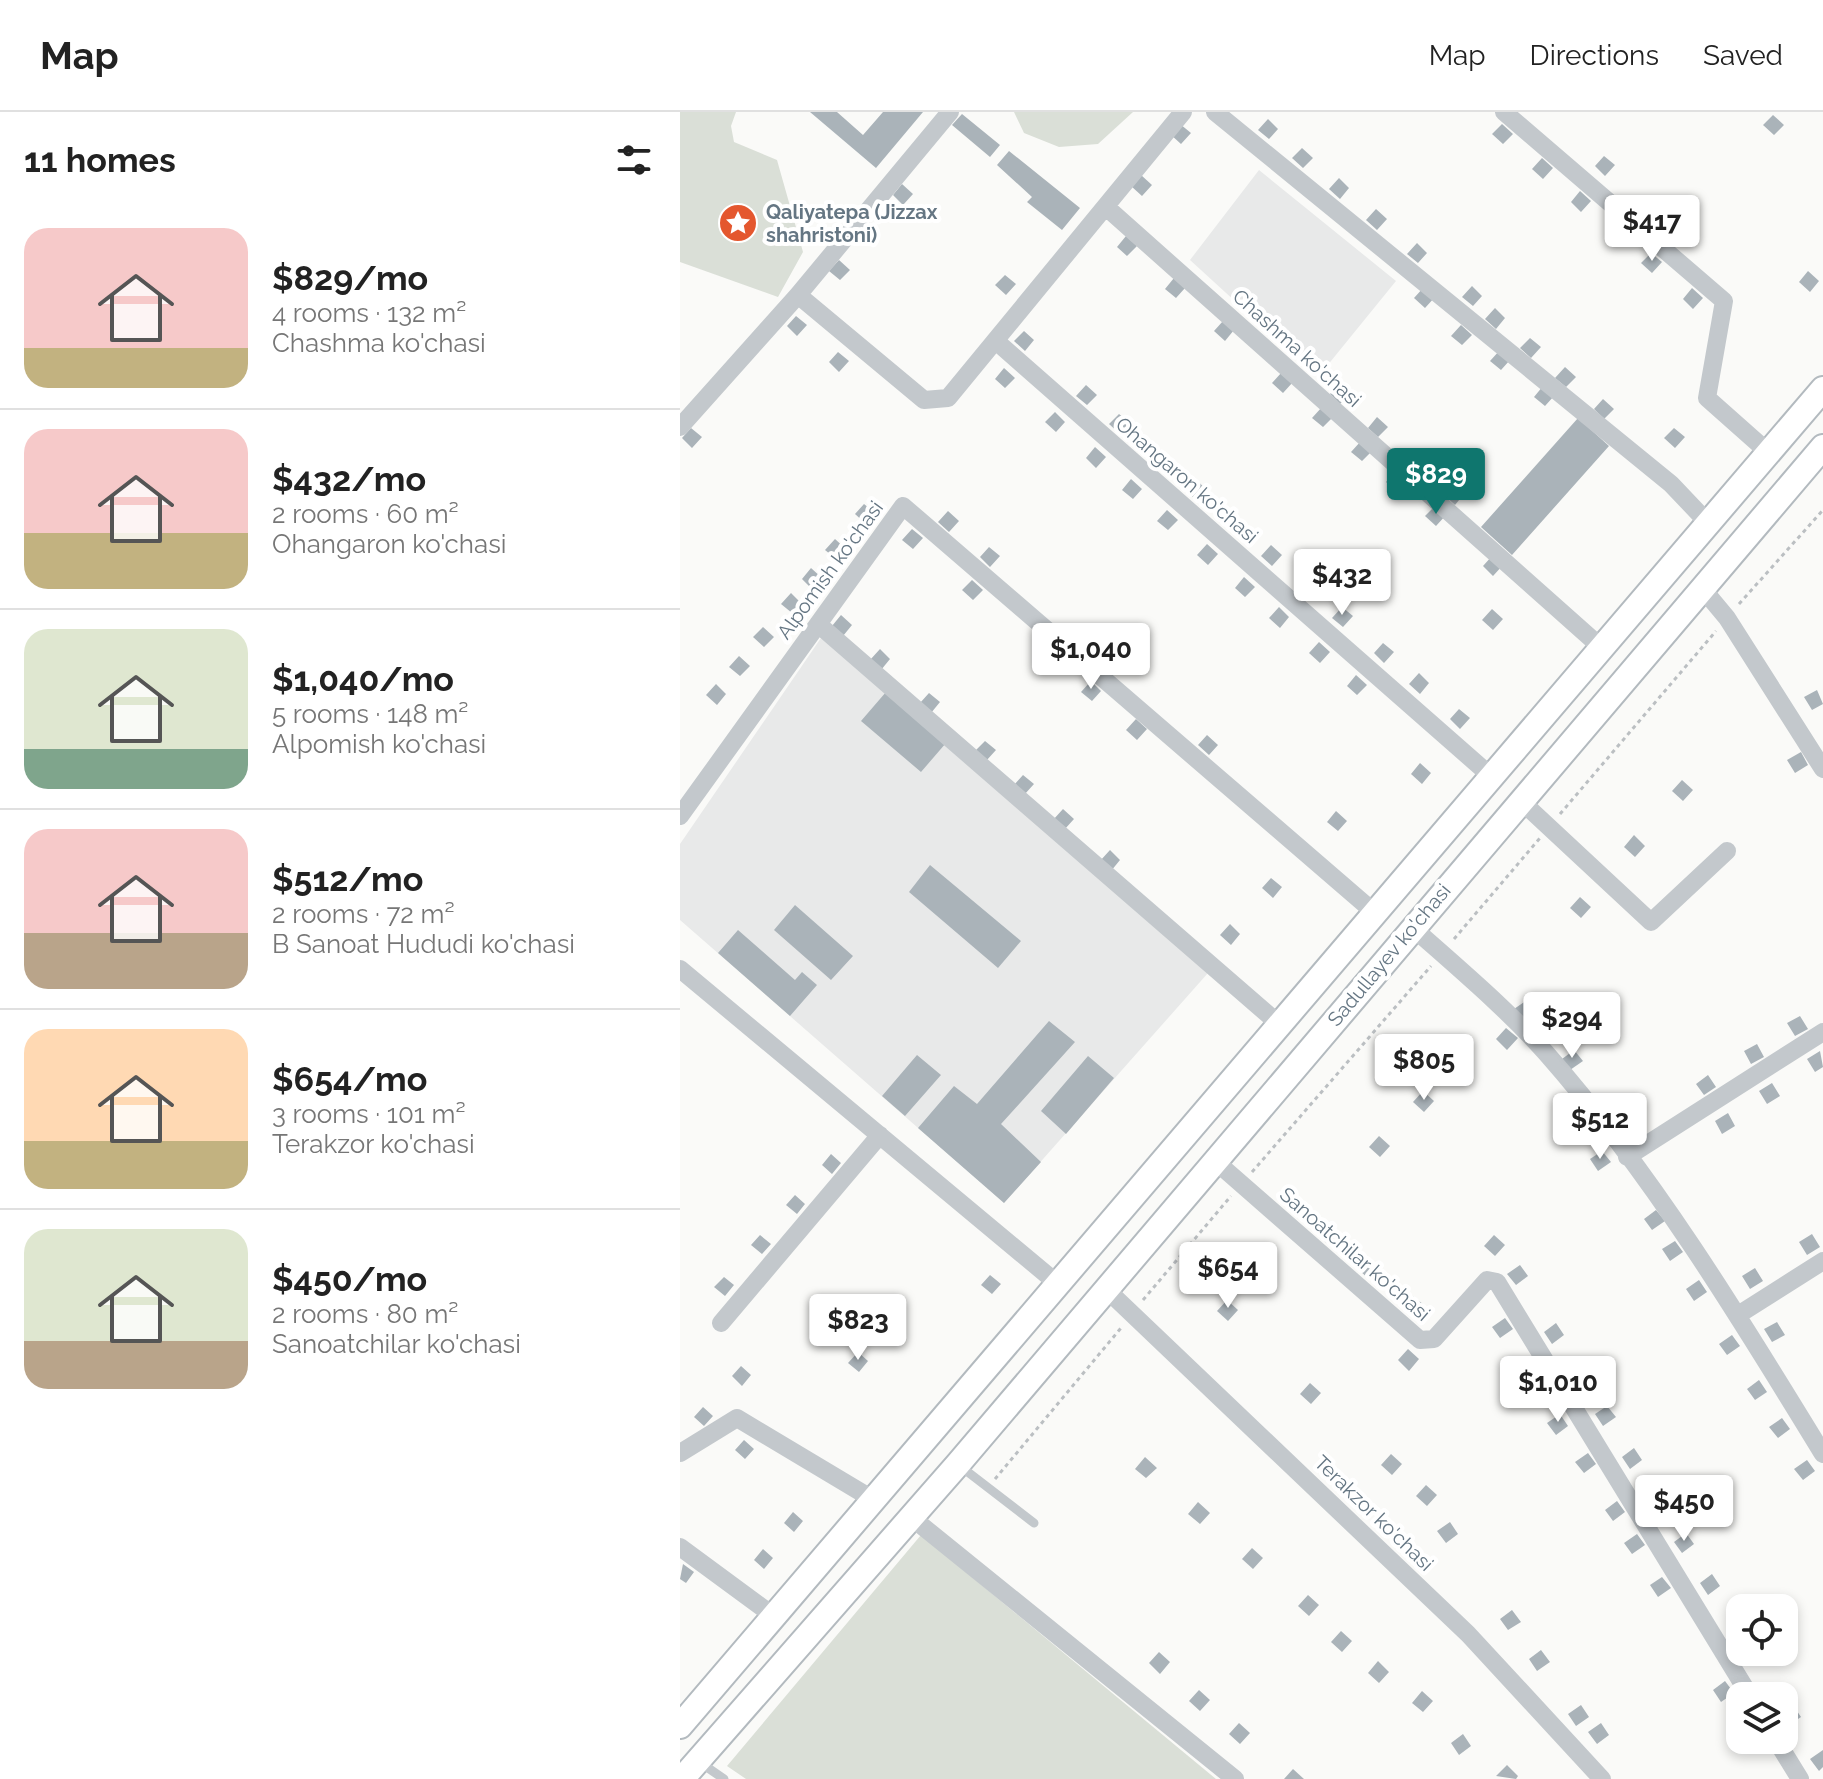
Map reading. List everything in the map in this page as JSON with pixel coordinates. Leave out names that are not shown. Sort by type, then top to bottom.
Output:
[{"type":"main road","name":"Sadullayev ko'chasi","points":[[680,1726],[1823,389]]},
{"type":"main road","name":"Sadullayev ko'chasi","points":[[690,1770],[950,1473],[1823,447]]},
{"type":"main road","points":[[913,1454],[950,1473]]},
{"type":"street","points":[[680,427],[798,295],[950,112]]},
{"type":"street","points":[[798,295],[924,400],[948,398],[1183,112]]},
{"type":"street","points":[[1215,112],[1671,484],[1709,524]]},
{"type":"street","points":[[1504,112],[1724,301],[1707,398],[1769,453]]},
{"type":"street","name":"Chashma ko'chasi","points":[[1106,207],[1603,649]]},
{"type":"street","name":"Ohangaron ko'chasi","points":[[997,342],[1492,777]]},
{"type":"street","name":"Alpomish ko'chasi","points":[[680,816],[903,506],[1375,913]]},
{"type":"street","points":[[1702,588],[1727,618],[1823,769]]},
{"type":"street","points":[[818,624],[1279,1024]]},
{"type":"street","points":[[1521,801],[1651,922],[1727,851]]},
{"type":"street","points":[[1412,927],[1545,1052],[1627,1157],[1738,1315],[1823,1454]]},
{"type":"street","points":[[683,979],[880,1135],[1058,1284]]},
{"type":"street","points":[[1627,1157],[1823,1032]]},
{"type":"street","points":[[721,1323],[880,1135]]},
{"type":"street","name":"Sanoatchilar ko'chasi","points":[[1214,1160],[1420,1340],[1434,1339],[1487,1280],[1497,1282],[1741,1682]]},
{"type":"street","points":[[1738,1315],[1823,1261]]},
{"type":"street","name":"Terakzor ko'chasi","points":[[1106,1289],[1468,1634],[1602,1779]]},
{"type":"street","points":[[680,1453],[737,1418],[874,1500]]},
{"type":"street","points":[[911,1517],[1235,1779]]},
{"type":"street","points":[[680,1547],[775,1617]]},
{"type":"street","points":[[1785,1754],[1800,1779]]},
{"type":"lane","points":[[950,1473],[988,1488],[1034,1523]]},
{"type":"lane","points":[[690,1770],[724,1779]]},
{"type":"path","points":[[988,1488],[1241,1184],[1823,510]]},
{"type":"shaded area","name":"Qaliyatepa (Jizzax shahristoni)","points":[[680,112],[736,112],[731,126],[734,142],[777,160],[803,252],[778,297],[680,262]]},
{"type":"shaded area","points":[[1014,112],[1133,112],[1098,144],[1059,147],[1024,133]]},
{"type":"shaded area","points":[[1259,170],[1396,281],[1318,377],[1190,260]]},
{"type":"shaded area","points":[[823,635],[1208,973],[1004,1203],[680,920],[680,844]]},
{"type":"shaded area","points":[[921,1535],[1216,1779],[746,1779],[727,1766]]},
{"type":"building","points":[[810,112],[837,112],[863,135],[883,112],[923,112],[876,168]]},
{"type":"building","points":[[962,114],[1000,145],[990,157],[952,125]]},
{"type":"building","points":[[1773,115],[1784,125],[1774,135],[1763,125]]},
{"type":"building","points":[[1268,119],[1278,129],[1269,139],[1258,130]]},
{"type":"building","points":[[1180,124],[1191,133],[1181,144],[1170,134]]},
{"type":"building","points":[[1502,124],[1513,134],[1503,144],[1492,134]]},
{"type":"building","points":[[1302,148],[1313,158],[1303,168],[1292,158]]},
{"type":"building","points":[[1009,151],[1080,208],[1062,230],[1027,202],[1032,197],[997,165]]},
{"type":"building","points":[[1604,156],[1615,165],[1605,176],[1595,166]]},
{"type":"building","points":[[1542,158],[1553,168],[1543,179],[1532,169]]},
{"type":"building","points":[[1141,175],[1152,185],[1142,196],[1131,186]]},
{"type":"building","points":[[1339,178],[1349,188],[1340,199],[1329,189]]},
{"type":"building","points":[[902,184],[913,194],[903,205],[893,195]]},
{"type":"building","points":[[1580,191],[1591,201],[1581,212],[1571,202]]},
{"type":"building","points":[[1376,209],[1387,219],[1377,230],[1366,220]]},
{"type":"building","points":[[867,225],[878,235],[868,246],[858,236]]},
{"type":"building","points":[[1620,226],[1631,235],[1621,246],[1611,237]]},
{"type":"building","points":[[1126,236],[1137,246],[1127,256],[1117,247]]},
{"type":"building","points":[[1417,243],[1427,253],[1418,263],[1407,254]]},
{"type":"building","points":[[1651,253],[1662,262],[1652,273],[1641,263]]},
{"type":"building","points":[[839,260],[850,270],[840,280],[829,271]]},
{"type":"building","points":[[1808,271],[1819,281],[1810,292],[1799,282]]},
{"type":"building","points":[[1005,275],[1016,284],[1006,295],[995,285]]},
{"type":"building","points":[[1174,278],[1185,288],[1176,298],[1165,289]]},
{"type":"building","points":[[1472,286],[1482,296],[1473,306],[1462,297]]},
{"type":"building","points":[[1424,287],[1435,297],[1425,308],[1414,298]]},
{"type":"building","points":[[1692,288],[1703,298],[1693,309],[1683,299]]},
{"type":"building","points":[[1495,308],[1505,318],[1496,329],[1485,319]]},
{"type":"building","points":[[796,316],[807,325],[797,336],[787,326]]},
{"type":"building","points":[[1223,321],[1234,330],[1225,341],[1214,331]]},
{"type":"building","points":[[1461,325],[1472,335],[1462,345],[1451,336]]},
{"type":"building","points":[[1024,331],[1034,340],[1025,351],[1014,341]]},
{"type":"building","points":[[1530,338],[1541,347],[1531,358],[1520,348]]},
{"type":"building","points":[[1500,350],[1510,360],[1501,370],[1490,361]]},
{"type":"building","points":[[838,352],[849,361],[839,372],[829,362]]},
{"type":"building","points":[[1565,367],[1576,377],[1566,387],[1555,378]]},
{"type":"building","points":[[1004,368],[1015,378],[1005,388],[995,379]]},
{"type":"building","points":[[1282,372],[1293,382],[1283,393],[1272,383]]},
{"type":"building","points":[[1339,383],[1350,393],[1340,404],[1330,394]]},
{"type":"building","points":[[1086,385],[1097,395],[1087,405],[1076,396]]},
{"type":"building","points":[[1543,386],[1554,396],[1545,406],[1534,397]]},
{"type":"building","points":[[1603,399],[1614,409],[1604,419],[1594,409]]},
{"type":"building","points":[[1322,407],[1333,417],[1323,427],[1312,418]]},
{"type":"building","points":[[1055,412],[1065,422],[1056,432],[1045,422]]},
{"type":"building","points":[[1119,414],[1130,423],[1120,434],[1109,424]]},
{"type":"building","points":[[1377,417],[1388,427],[1378,437],[1368,428]]},
{"type":"building","points":[[1578,418],[1609,446],[1512,555],[1481,527]]},
{"type":"building","points":[[691,428],[702,437],[692,448],[682,438]]},
{"type":"building","points":[[1674,428],[1685,437],[1675,448],[1664,438]]},
{"type":"building","points":[[1361,441],[1372,451],[1362,461],[1351,452]]},
{"type":"building","points":[[1095,447],[1106,457],[1096,468],[1086,458]]},
{"type":"building","points":[[1158,447],[1168,457],[1159,467],[1148,458]]},
{"type":"building","points":[[1417,453],[1428,463],[1419,473],[1408,464]]},
{"type":"building","points":[[1396,471],[1407,481],[1397,492],[1386,482]]},
{"type":"building","points":[[1194,478],[1205,488],[1195,499],[1184,489]]},
{"type":"building","points":[[1131,479],[1142,489],[1133,499],[1122,490]]},
{"type":"building","points":[[1453,485],[1464,494],[1455,505],[1444,495]]},
{"type":"building","points":[[864,504],[875,513],[866,524],[855,514]]},
{"type":"building","points":[[1435,506],[1446,515],[1436,526],[1425,516]]},
{"type":"building","points":[[1167,510],[1178,520],[1168,530],[1157,521]]},
{"type":"building","points":[[948,511],[959,521],[949,532],[938,522]]},
{"type":"building","points":[[1233,512],[1243,522],[1234,532],[1223,523]]},
{"type":"building","points":[[912,529],[923,538],[913,549],[902,540]]},
{"type":"building","points":[[835,539],[846,549],[836,559],[825,550]]},
{"type":"building","points":[[1207,544],[1218,554],[1208,565],[1197,555]]},
{"type":"building","points":[[1271,545],[1282,555],[1272,566],[1261,556]]},
{"type":"building","points":[[989,547],[1000,556],[990,567],[980,557]]},
{"type":"building","points":[[1492,556],[1503,565],[1493,576],[1483,566]]},
{"type":"building","points":[[811,568],[822,578],[812,589],[802,579]]},
{"type":"building","points":[[1244,577],[1255,587],[1245,597],[1235,588]]},
{"type":"building","points":[[1308,578],[1319,588],[1310,598],[1299,588]]},
{"type":"building","points":[[972,580],[983,590],[973,600],[962,590]]},
{"type":"building","points":[[791,593],[801,603],[792,613],[781,604]]},
{"type":"building","points":[[1279,607],[1289,617],[1280,628],[1269,618]]},
{"type":"building","points":[[1342,607],[1353,616],[1343,627],[1332,618]]},
{"type":"building","points":[[1492,609],[1503,619],[1493,630],[1482,620]]},
{"type":"building","points":[[841,615],[852,625],[843,636],[832,626]]},
{"type":"building","points":[[763,627],[774,637],[764,647],[753,637]]},
{"type":"building","points":[[1319,642],[1330,652],[1320,663],[1309,653]]},
{"type":"building","points":[[1383,643],[1394,652],[1384,663],[1374,653]]},
{"type":"building","points":[[1103,645],[1114,655],[1105,665],[1094,656]]},
{"type":"building","points":[[880,649],[890,659],[881,670],[870,660]]},
{"type":"building","points":[[1055,651],[1066,661],[1057,671],[1046,662]]},
{"type":"building","points":[[739,656],[750,666],[740,676],[729,667]]},
{"type":"building","points":[[1419,673],[1429,683],[1420,694],[1409,684]]},
{"type":"building","points":[[1356,675],[1367,685],[1357,695],[1347,686]]},
{"type":"building","points":[[1091,681],[1101,691],[1092,701],[1081,692]]},
{"type":"building","points":[[716,684],[726,694],[717,705],[706,695]]},
{"type":"building","points":[[1817,690],[1823,704],[1812,710],[1804,697]]},
{"type":"building","points":[[886,692],[946,743],[921,772],[861,721]]},
{"type":"building","points":[[929,693],[940,702],[931,713],[920,703]]},
{"type":"building","points":[[1459,709],[1470,718],[1460,729],[1450,719]]},
{"type":"building","points":[[1136,719],[1147,729],[1137,740],[1126,730]]},
{"type":"building","points":[[1207,735],[1218,745],[1209,755],[1198,745]]},
{"type":"building","points":[[985,741],[996,750],[986,761],[975,751]]},
{"type":"building","points":[[1801,752],[1808,765],[1795,773],[1787,760]]},
{"type":"building","points":[[1420,763],[1431,773],[1422,784],[1411,774]]},
{"type":"building","points":[[1023,775],[1034,784],[1024,795],[1014,785]]},
{"type":"building","points":[[1682,780],[1693,790],[1683,801],[1672,791]]},
{"type":"building","points":[[1063,809],[1074,819],[1064,830],[1053,820]]},
{"type":"building","points":[[1336,811],[1347,821],[1338,831],[1327,822]]},
{"type":"building","points":[[1634,835],[1645,846],[1635,857],[1624,847]]},
{"type":"building","points":[[1110,850],[1120,860],[1111,871],[1100,861]]},
{"type":"building","points":[[930,865],[1021,941],[998,968],[909,892]]},
{"type":"building","points":[[1271,878],[1282,887],[1273,898],[1262,888]]},
{"type":"building","points":[[1580,897],[1591,907],[1581,918],[1570,908]]},
{"type":"building","points":[[795,905],[853,956],[831,980],[774,930]]},
{"type":"building","points":[[1230,924],[1240,934],[1231,945],[1220,935]]},
{"type":"building","points":[[738,930],[795,980],[802,972],[817,985],[790,1016],[718,953]]},
{"type":"building","points":[[1527,1000],[1535,1011],[1523,1020],[1514,1009]]},
{"type":"building","points":[[1800,1016],[1808,1029],[1795,1036],[1787,1023]]},
{"type":"building","points":[[1049,1021],[1075,1042],[1001,1124],[1041,1162],[1004,1203],[918,1128],[954,1086],[977,1104]]},
{"type":"building","points":[[1506,1028],[1518,1038],[1507,1050],[1496,1039]]},
{"type":"building","points":[[1757,1044],[1764,1057],[1751,1064],[1744,1051]]},
{"type":"building","points":[[1574,1050],[1583,1061],[1570,1070],[1562,1059]]},
{"type":"building","points":[[1820,1051],[1823,1067],[1815,1072],[1807,1059]]},
{"type":"building","points":[[917,1055],[941,1075],[905,1116],[882,1096]]},
{"type":"building","points":[[1088,1056],[1114,1078],[1066,1134],[1041,1111]]},
{"type":"building","points":[[1708,1075],[1716,1087],[1704,1095],[1696,1084]]},
{"type":"building","points":[[1772,1083],[1780,1096],[1767,1104],[1759,1091]]},
{"type":"building","points":[[1423,1091],[1434,1101],[1424,1112],[1413,1102]]},
{"type":"building","points":[[1622,1100],[1630,1112],[1618,1121],[1610,1109]]},
{"type":"building","points":[[1571,1105],[1580,1117],[1567,1126],[1559,1114]]},
{"type":"building","points":[[1728,1113],[1735,1126],[1722,1134],[1715,1121]]},
{"type":"building","points":[[1379,1136],[1390,1146],[1380,1157],[1369,1147]]},
{"type":"building","points":[[1602,1151],[1611,1162],[1598,1171],[1590,1159]]},
{"type":"building","points":[[831,1154],[841,1163],[832,1174],[822,1165]]},
{"type":"building","points":[[795,1195],[805,1204],[797,1214],[786,1205]]},
{"type":"building","points":[[1656,1210],[1665,1221],[1652,1230],[1644,1219]]},
{"type":"building","points":[[1330,1226],[1342,1236],[1331,1247],[1320,1237]]},
{"type":"building","points":[[1812,1234],[1820,1247],[1807,1255],[1799,1242]]},
{"type":"building","points":[[760,1235],[771,1244],[762,1254],[751,1245]]},
{"type":"building","points":[[1494,1235],[1505,1245],[1495,1256],[1484,1246]]},
{"type":"building","points":[[1675,1241],[1683,1252],[1670,1261],[1662,1249]]},
{"type":"building","points":[[1266,1252],[1277,1262],[1266,1273],[1255,1263]]},
{"type":"building","points":[[1369,1259],[1381,1269],[1370,1280],[1359,1270]]},
{"type":"building","points":[[1520,1265],[1528,1276],[1516,1285],[1507,1274]]},
{"type":"building","points":[[1755,1268],[1763,1281],[1750,1289],[1742,1276]]},
{"type":"building","points":[[990,1275],[1001,1284],[992,1294],[981,1285]]},
{"type":"building","points":[[724,1277],[734,1285],[725,1296],[714,1287]]},
{"type":"building","points":[[1699,1280],[1707,1292],[1694,1301],[1686,1289]]},
{"type":"building","points":[[1413,1296],[1424,1305],[1414,1317],[1403,1306]]},
{"type":"building","points":[[1227,1300],[1238,1310],[1228,1321],[1217,1311]]},
{"type":"building","points":[[1505,1318],[1513,1329],[1500,1338],[1492,1327]]},
{"type":"building","points":[[1777,1322],[1785,1335],[1772,1342],[1764,1329]]},
{"type":"building","points":[[1556,1323],[1564,1335],[1552,1344],[1544,1332]]},
{"type":"building","points":[[1732,1335],[1740,1346],[1727,1355],[1719,1344]]},
{"type":"building","points":[[1408,1349],[1419,1359],[1409,1371],[1398,1360]]},
{"type":"building","points":[[858,1352],[868,1361],[859,1372],[848,1363]]},
{"type":"building","points":[[741,1366],[751,1375],[742,1386],[732,1376]]},
{"type":"building","points":[[1536,1366],[1544,1378],[1532,1387],[1524,1375]]},
{"type":"building","points":[[1584,1368],[1592,1379],[1580,1388],[1571,1377]]},
{"type":"building","points":[[1759,1380],[1767,1392],[1755,1400],[1747,1389]]},
{"type":"building","points":[[1310,1383],[1321,1393],[1311,1404],[1300,1394]]},
{"type":"building","points":[[1607,1406],[1616,1417],[1603,1426],[1595,1414]]},
{"type":"building","points":[[703,1407],[713,1416],[704,1426],[694,1417]]},
{"type":"building","points":[[1560,1414],[1568,1426],[1556,1435],[1547,1423]]},
{"type":"building","points":[[1782,1418],[1790,1429],[1778,1438],[1769,1427]]},
{"type":"building","points":[[744,1440],[754,1449],[745,1459],[735,1450]]},
{"type":"building","points":[[1634,1448],[1642,1460],[1630,1469],[1622,1457]]},
{"type":"building","points":[[1588,1453],[1596,1464],[1584,1473],[1575,1462]]},
{"type":"building","points":[[1391,1454],[1402,1464],[1392,1475],[1381,1465]]},
{"type":"building","points":[[1145,1457],[1157,1468],[1146,1478],[1135,1469]]},
{"type":"building","points":[[1807,1460],[1815,1471],[1803,1480],[1794,1469]]},
{"type":"building","points":[[1426,1485],[1437,1495],[1427,1506],[1416,1496]]},
{"type":"building","points":[[1662,1493],[1670,1505],[1657,1514],[1649,1502]]},
{"type":"building","points":[[1617,1501],[1625,1512],[1613,1521],[1605,1510]]},
{"type":"building","points":[[1198,1502],[1210,1513],[1200,1524],[1188,1514]]},
{"type":"building","points":[[793,1512],[803,1521],[794,1532],[784,1523]]},
{"type":"building","points":[[1450,1522],[1458,1534],[1446,1543],[1437,1531]]},
{"type":"building","points":[[1686,1533],[1694,1544],[1682,1553],[1674,1542]]},
{"type":"building","points":[[1637,1534],[1645,1545],[1632,1554],[1624,1543]]},
{"type":"building","points":[[1252,1548],[1263,1558],[1253,1569],[1242,1559]]},
{"type":"building","points":[[763,1549],[773,1558],[764,1569],[754,1560]]},
{"type":"building","points":[[683,1564],[694,1572],[686,1583],[680,1579]]},
{"type":"building","points":[[1712,1574],[1720,1586],[1708,1595],[1700,1583]]},
{"type":"building","points":[[1662,1577],[1671,1588],[1658,1597],[1650,1585]]},
{"type":"building","points":[[1308,1595],[1319,1605],[1309,1616],[1298,1606]]},
{"type":"building","points":[[1512,1610],[1521,1622],[1508,1630],[1500,1619]]},
{"type":"building","points":[[1341,1631],[1352,1641],[1342,1652],[1331,1642]]},
{"type":"building","points":[[1541,1650],[1550,1662],[1537,1671],[1529,1659]]},
{"type":"building","points":[[1159,1652],[1170,1662],[1160,1674],[1149,1663]]},
{"type":"building","points":[[1378,1661],[1389,1672],[1379,1683],[1368,1673]]},
{"type":"building","points":[[1725,1681],[1726,1699],[1721,1702],[1713,1690]]},
{"type":"building","points":[[1199,1690],[1210,1700],[1200,1711],[1189,1701]]},
{"type":"building","points":[[1422,1691],[1433,1701],[1423,1712],[1412,1703]]},
{"type":"building","points":[[1581,1705],[1589,1717],[1576,1726],[1568,1714]]},
{"type":"building","points":[[1239,1723],[1250,1733],[1240,1744],[1229,1734]]},
{"type":"building","points":[[1601,1723],[1609,1735],[1597,1744],[1588,1732]]},
{"type":"building","points":[[1463,1734],[1471,1746],[1459,1755],[1451,1743]]},
{"type":"building","points":[[1823,1750],[1823,1767],[1819,1771],[1810,1759]]},
{"type":"building","points":[[1507,1765],[1518,1776],[1516,1779],[1496,1776]]},
{"type":"building","points":[[1293,1769],[1304,1779],[1284,1779]]},
{"type":"place","name":"Qaliyatepa (Jizzax shahristoni)","points":[[738,223]]}]
